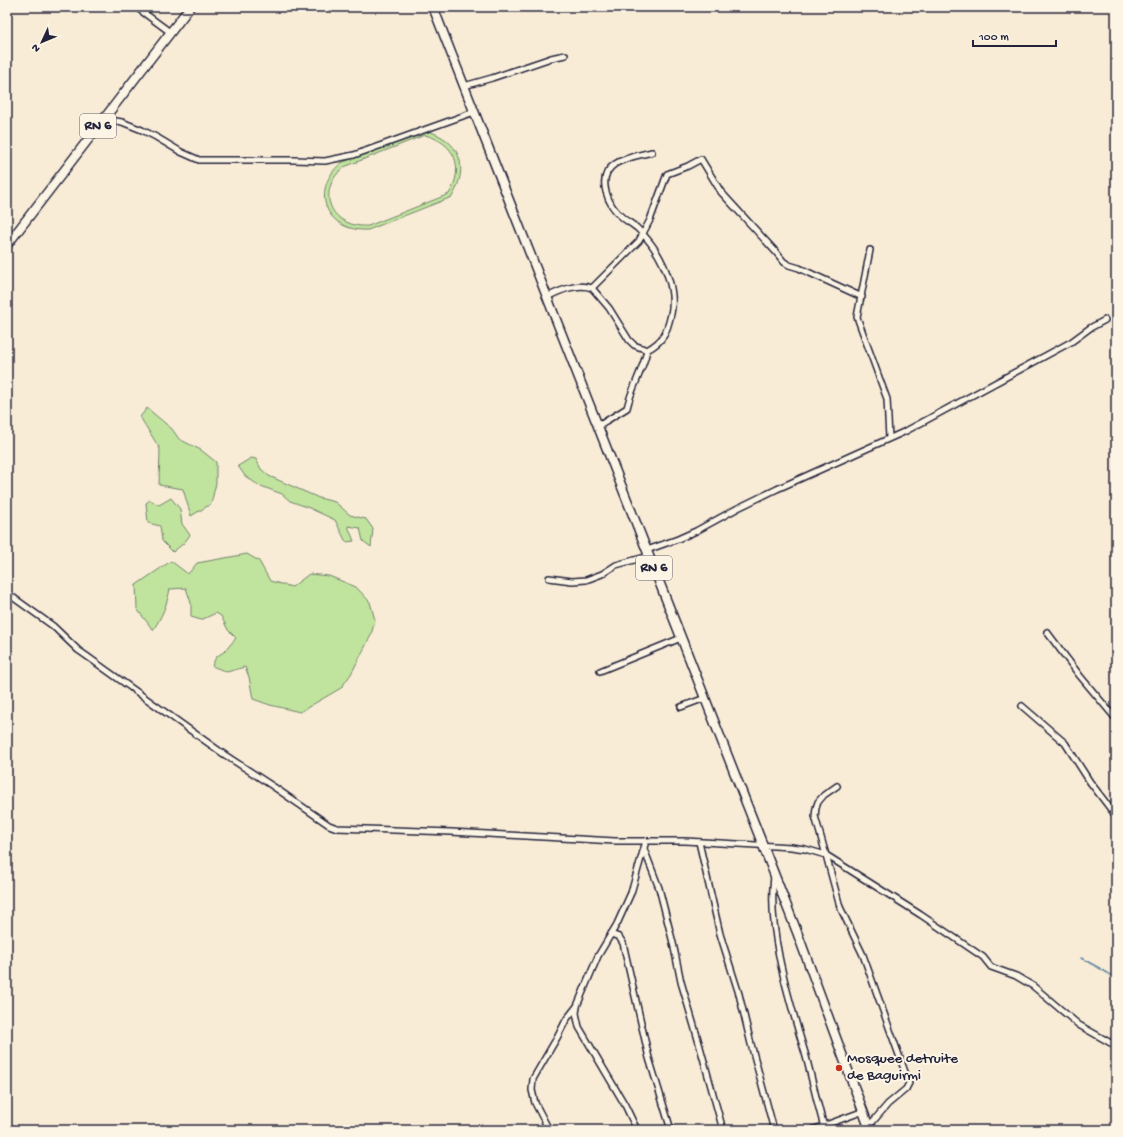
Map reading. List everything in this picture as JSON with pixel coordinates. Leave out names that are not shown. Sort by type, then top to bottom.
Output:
[{"type":"main road","name":"RN 6","points":[[7,245],[190,7]]},
{"type":"main road","name":"RN 6","points":[[433,7],[774,875],[864,1111],[869,1128]]},
{"type":"street","points":[[136,7],[170,32]]},
{"type":"street","points":[[464,86],[551,58],[565,55]]},
{"type":"street","points":[[103,119],[122,122],[142,130],[180,152],[199,160],[325,161],[354,155],[474,112]]},
{"type":"street","points":[[598,426],[627,408],[632,389],[643,369],[647,350],[663,339],[673,306],[673,298],[664,267],[653,246],[636,227],[622,218],[607,195],[604,181],[609,168],[615,163],[652,152]]},
{"type":"street","points":[[592,288],[626,256],[639,241],[650,220],[667,174],[701,159],[721,192],[775,250],[784,262],[862,297]]},
{"type":"street","points":[[870,250],[857,317],[886,399],[889,438]]},
{"type":"street","points":[[547,297],[570,288],[586,286],[592,288],[608,308],[628,340],[634,345],[647,350]]},
{"type":"street","points":[[549,578],[572,581],[586,580],[696,531],[751,502],[919,424],[1070,342],[1090,328],[1105,320]]},
{"type":"street","points":[[7,593],[53,626],[83,654],[219,751],[329,825],[337,828],[451,832],[615,841],[699,842],[805,849],[826,855],[921,915],[983,957],[991,966],[1016,976],[1033,986],[1079,1025],[1116,1046]]},
{"type":"street","points":[[1047,632],[1080,676],[1116,719]]},
{"type":"street","points":[[600,671],[681,638]]},
{"type":"street","points":[[681,707],[705,698]]},
{"type":"street","points":[[1022,706],[1065,744],[1090,782],[1116,816]]},
{"type":"street","points":[[837,786],[824,795],[818,802],[815,816],[840,907],[863,955],[909,1083],[906,1089],[888,1104],[869,1128]]},
{"type":"street","points":[[578,1027],[576,1013],[577,1006],[598,956],[618,924],[632,892],[646,841]]},
{"type":"street","points":[[699,842],[720,934],[740,994],[751,1044],[774,1130]]},
{"type":"street","points":[[644,849],[659,888],[681,982],[723,1130]]},
{"type":"street","points":[[774,875],[772,888],[777,943],[794,1016],[824,1128]]},
{"type":"street","points":[[611,934],[619,937],[623,943],[643,1036],[671,1130]]},
{"type":"street","points":[[549,1130],[535,1103],[532,1090],[533,1079],[566,1020],[577,1006]]},
{"type":"street","points":[[566,1020],[573,1022],[578,1027],[626,1105],[637,1130]]},
{"type":"street","points":[[812,1130],[824,1128],[864,1111]]},
{"type":"green space","points":[[425,130],[437,134],[447,140],[454,147],[461,165],[457,186],[452,197],[368,230],[353,229],[342,224],[333,217],[327,208],[324,197],[326,186],[331,174],[341,163]],"holes":[[[425,135],[444,144],[454,157],[456,175],[454,184],[449,194],[368,226],[355,225],[344,221],[336,215],[331,206],[329,197],[330,187],[335,177],[344,167]]]},
{"type":"green space","points":[[147,408],[172,429],[179,439],[201,450],[216,462],[216,483],[211,504],[191,516],[183,489],[159,485],[160,449],[140,417]]},
{"type":"green space","points":[[251,458],[256,459],[261,469],[269,476],[319,498],[335,502],[350,515],[366,519],[373,529],[371,547],[363,541],[360,528],[348,526],[354,541],[346,542],[335,520],[290,501],[282,494],[258,485],[245,476],[238,466]]},
{"type":"green space","points":[[171,498],[180,509],[182,524],[190,535],[184,543],[173,552],[162,541],[160,526],[148,523],[146,503],[150,500],[159,505]]},
{"type":"green space","points":[[247,554],[259,561],[270,581],[292,587],[309,574],[329,576],[356,587],[370,602],[375,620],[371,635],[351,674],[341,688],[300,712],[270,705],[253,699],[249,677],[245,667],[227,672],[212,666],[216,657],[225,651],[236,638],[228,630],[221,616],[216,613],[201,620],[191,617],[191,603],[186,588],[170,589],[164,610],[153,630],[137,609],[136,585],[171,561],[188,574],[197,563]]},
{"type":"waterway","points":[[1081,958],[1116,979]]},
{"type":"place","name":"Mosquee detruite de Baguirmi","points":[[839,1068]]}]
